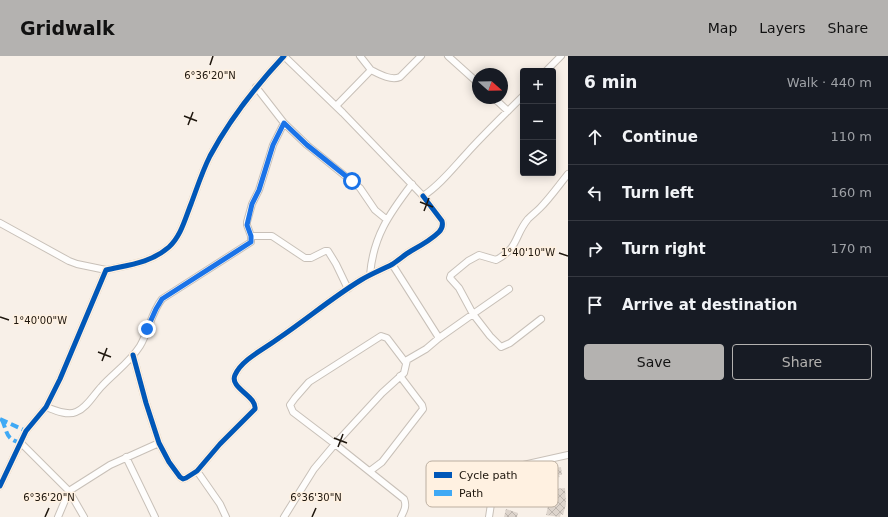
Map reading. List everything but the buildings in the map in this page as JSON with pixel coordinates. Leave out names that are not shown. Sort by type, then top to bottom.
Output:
[{"type":"street","points":[[0,223],[77,264],[106,270],[145,261],[155,257],[170,246],[181,229],[210,158],[228,125],[256,87],[284,56],[336,106],[412,184],[442,221],[443,224],[440,231],[428,240],[392,264],[348,288],[259,351],[245,363],[235,374],[235,383],[255,403],[255,409],[211,454],[197,471],[184,479],[180,477],[169,462],[159,443],[146,403],[133,354]]},
{"type":"street","points":[[360,56],[370,70],[398,79],[421,56]]},
{"type":"street","points":[[448,56],[472,78]]},
{"type":"street","points":[[549,68],[561,56]]},
{"type":"street","points":[[336,106],[370,70]]},
{"type":"street","points":[[256,87],[284,123],[307,145],[360,188],[375,210],[386,219]]},
{"type":"street","points":[[423,196],[431,191],[441,181],[483,135],[520,99]]},
{"type":"street","points":[[500,104],[508,111]]},
{"type":"street","points":[[46,407],[64,412],[77,412],[84,407],[102,385],[120,370],[142,342],[151,318],[162,299],[251,242],[251,236],[247,225],[252,204],[259,190],[273,145],[284,123]]},
{"type":"street","points":[[541,319],[510,343],[501,347],[490,336],[474,314],[459,288],[451,280],[451,275],[468,261],[479,255],[496,260],[508,253],[513,246],[521,228],[540,208],[568,174]]},
{"type":"street","points":[[370,275],[371,260],[386,219],[412,184]]},
{"type":"street","points":[[251,236],[272,236],[308,259],[328,251],[348,288]]},
{"type":"street","points":[[392,264],[439,338]]},
{"type":"street","points":[[0,486],[26,431],[46,407],[85,323],[106,270]]},
{"type":"street","points":[[284,517],[314,469],[382,393],[405,371],[407,360],[426,349],[439,338],[509,290]]},
{"type":"street","points":[[401,517],[406,503],[404,499],[293,412],[290,405],[309,382],[381,336],[385,337],[390,342],[406,363]]},
{"type":"street","points":[[370,471],[382,462],[423,409],[422,405],[400,376]]},
{"type":"street","points":[[21,443],[69,491],[84,517]]},
{"type":"street","points":[[58,517],[69,491],[126,456],[159,443]]},
{"type":"street","points":[[541,461],[568,455]]},
{"type":"street","points":[[126,456],[155,517]]},
{"type":"street","points":[[197,471],[220,504],[226,517]]},
{"type":"street","points":[[489,517],[491,507]]},
{"type":"marked path","points":[[0,419],[26,431]]},
{"type":"marked path","points":[[2,420],[6,432],[12,440],[21,443]]},
{"type":"cycle path","points":[[0,486],[26,431],[46,407],[60,379],[106,270],[131,265],[155,257],[173,243],[182,227],[204,168],[218,142],[244,104],[284,56]]},
{"type":"cycle path","points":[[133,355],[159,443],[169,462],[180,477],[183,479],[186,478],[197,471],[220,444],[255,409],[252,400],[239,388],[234,380],[238,369],[243,364],[330,301],[365,278],[394,263],[440,231],[442,221],[423,196]]},
{"type":"route","points":[[147,329],[151,318],[162,299],[251,242],[252,239],[247,222],[252,204],[259,190],[267,161],[284,123],[307,145],[352,181]]}]
